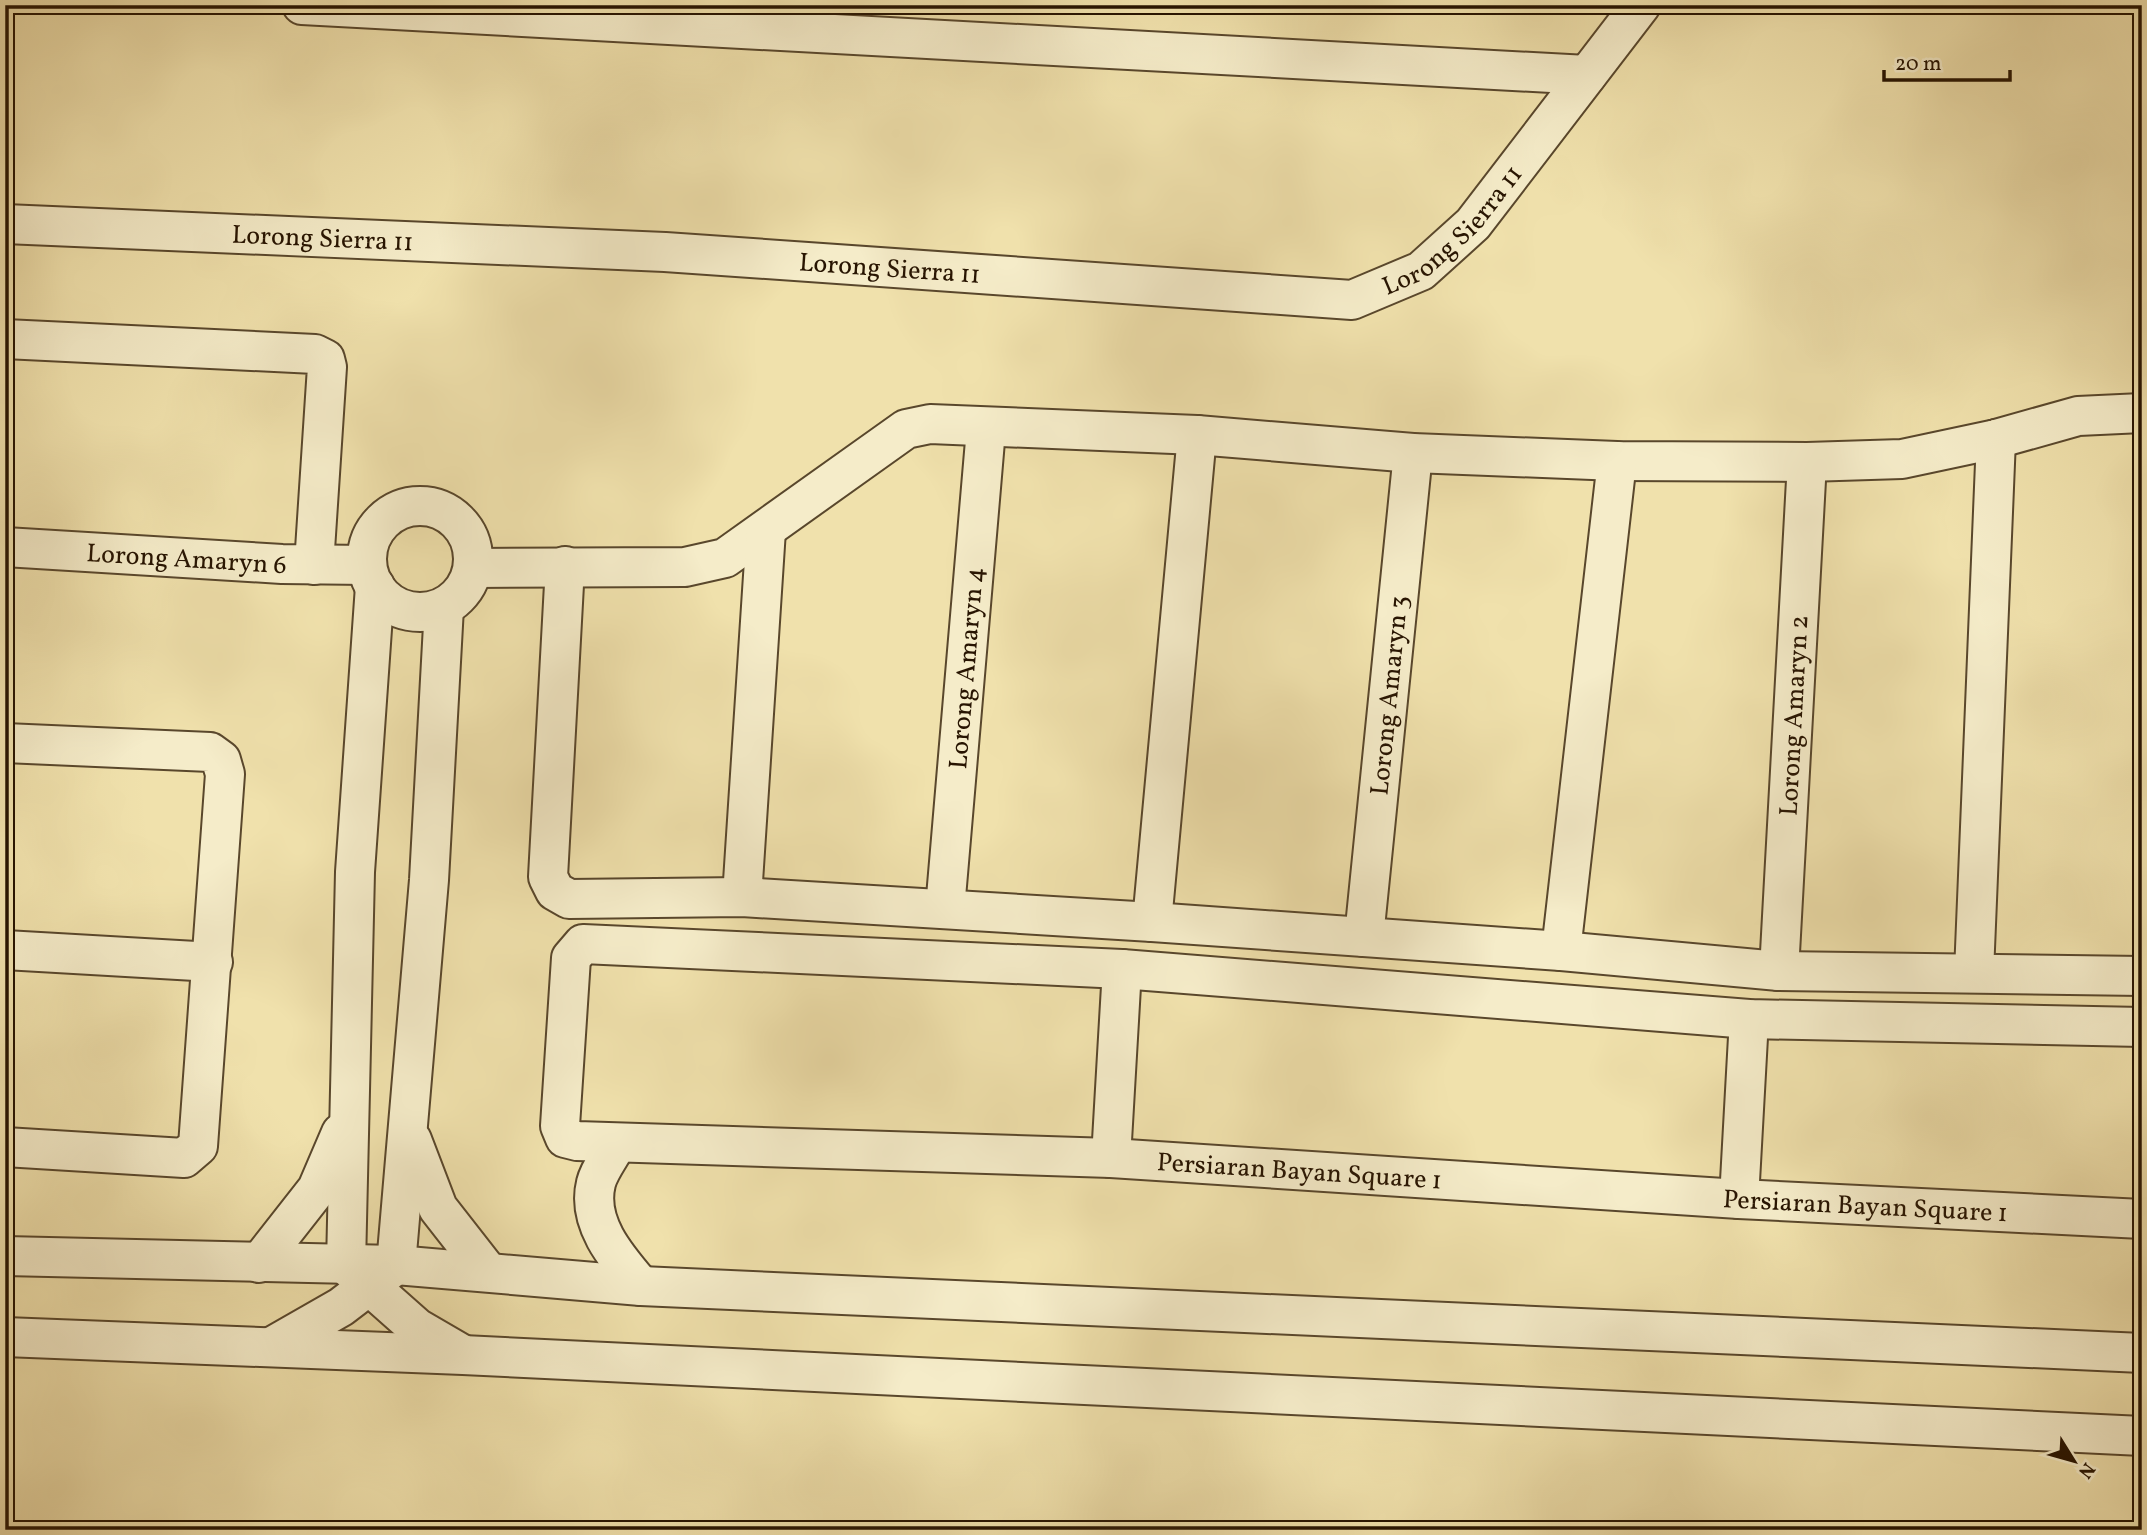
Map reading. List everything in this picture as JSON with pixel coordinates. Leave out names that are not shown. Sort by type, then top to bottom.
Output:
[{"type":"street","points":[[302,5],[1587,75]]},
{"type":"street","name":"Lorong Sierra 11","points":[[5,224],[665,252],[1352,300],[1421,271],[1473,224],[1641,5]]},
{"type":"street","points":[[5,339],[315,354],[325,359],[327,367],[314,565]]},
{"type":"street","points":[[474,568],[685,567],[725,558],[906,429],[930,424],[986,429],[1197,435],[1413,453],[1617,461],[1807,462],[1902,458],[1996,439],[2078,416],[2142,413]]},
{"type":"street","name":"Lorong Amaryn 4","points":[[945,909],[986,429]]},
{"type":"street","points":[[1152,922],[1197,435]]},
{"type":"street","points":[[1974,973],[1996,439]]},
{"type":"street","name":"Lorong Amaryn 3","points":[[1364,937],[1413,453]]},
{"type":"street","points":[[1562,951],[1617,461]]},
{"type":"street","name":"Lorong Amaryn 2","points":[[1779,971],[1807,462]]},
{"type":"street","points":[[371,575],[385,599],[406,610],[429,612],[444,607],[463,591],[474,568],[474,551],[469,535],[460,522],[438,509],[414,505],[384,519],[374,532],[371,575],[355,872],[350,1112],[370,1272],[417,1328],[463,1355]]},
{"type":"street","points":[[742,897],[766,530]]},
{"type":"street","name":"Lorong Amaryn 6","points":[[5,547],[314,565],[371,575]]},
{"type":"street","points":[[565,566],[548,877],[555,891],[569,899],[742,897],[945,909],[1562,951],[1779,971],[2142,976]]},
{"type":"street","points":[[270,1348],[341,1307],[370,1272],[407,1121],[429,880],[444,607]]},
{"type":"street","points":[[5,743],[210,752],[221,760],[225,774],[198,1146],[184,1158],[5,1147]]},
{"type":"street","name":"Persiaran Bayan Square 1","points":[[1122,969],[583,944],[571,958],[560,1126],[565,1138],[617,1143],[1111,1158],[1739,1199],[2142,1219]]},
{"type":"street","points":[[5,950],[213,962]]},
{"type":"street","points":[[1111,1158],[1122,969],[1749,1019],[2142,1027]]},
{"type":"street","points":[[1739,1199],[1749,1019]]},
{"type":"street","points":[[259,1263],[317,1189],[350,1112]]},
{"type":"street","points":[[407,1121],[420,1167],[438,1208],[488,1272]]},
{"type":"street","points":[[617,1143],[596,1182],[596,1219],[615,1256],[640,1286]]},
{"type":"street","points":[[5,1256],[259,1263],[370,1272],[488,1272],[640,1286],[2142,1353]]},
{"type":"street","points":[[5,1337],[463,1355],[2142,1436]]}]
